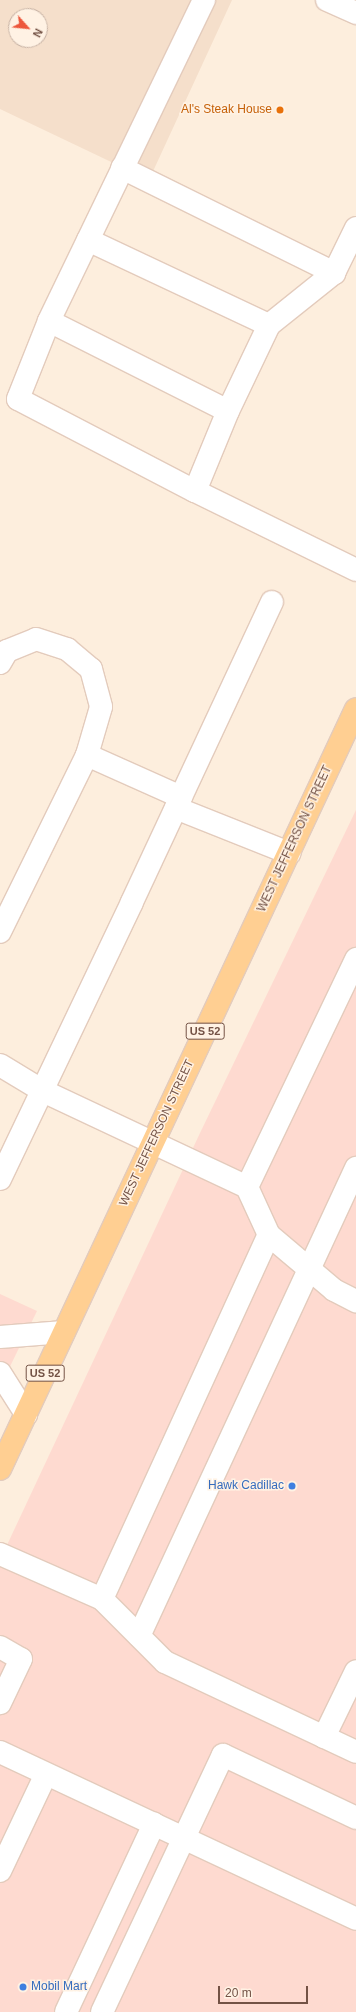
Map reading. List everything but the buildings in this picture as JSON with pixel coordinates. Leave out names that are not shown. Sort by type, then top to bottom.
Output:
[{"type":"main road","name":"WEST JEFFERSON STREET","points":[[0,1470],[356,709]]},
{"type":"street","points":[[204,0],[49,321],[18,399],[195,491],[356,570]]},
{"type":"street","points":[[327,0],[356,12]]},
{"type":"street","points":[[122,168],[334,273]]},
{"type":"street","points":[[195,491],[228,411],[269,325],[334,273],[355,232]]},
{"type":"street","points":[[88,240],[269,325]]},
{"type":"street","points":[[49,321],[228,411]]},
{"type":"street","points":[[0,1179],[179,803],[272,602]]},
{"type":"street","points":[[0,663],[7,651],[36,639],[67,649],[92,669],[101,707],[87,755],[0,932]]},
{"type":"street","points":[[87,755],[179,803],[289,853]]},
{"type":"street","points":[[247,1187],[356,959]]},
{"type":"street","points":[[0,1066],[43,1091],[247,1187],[268,1235],[334,1290],[356,1301]]},
{"type":"street","points":[[139,1636],[356,1168]]},
{"type":"street","points":[[102,1599],[268,1235]]},
{"type":"street","points":[[0,1337],[64,1332]]},
{"type":"street","points":[[0,1373],[26,1414]]},
{"type":"street","points":[[0,1554],[102,1599],[165,1662],[356,1752]]},
{"type":"street","points":[[0,1648],[20,1659],[0,1703]]},
{"type":"street","points":[[324,1737],[356,1671]]},
{"type":"street","points":[[0,1752],[356,1919]]},
{"type":"street","points":[[102,2012],[223,1755],[356,1818]]},
{"type":"street","points":[[0,1870],[46,1774]]},
{"type":"street","points":[[66,2012],[154,1824]]},
{"type":"shaded area","points":[[0,0],[232,0],[149,180],[0,109]]},
{"type":"shaded area","points":[[356,810],[356,2012],[0,2012],[0,1560],[200,1133]]},
{"type":"shaded area","points":[[0,1294],[37,1311],[0,1387]]},
{"type":"place","name":"Al's Steak House","points":[[280,110]]},
{"type":"place","name":"Hawk Cadillac","points":[[292,1486]]},
{"type":"place","name":"Mobil Mart","points":[[23,1987]]}]
